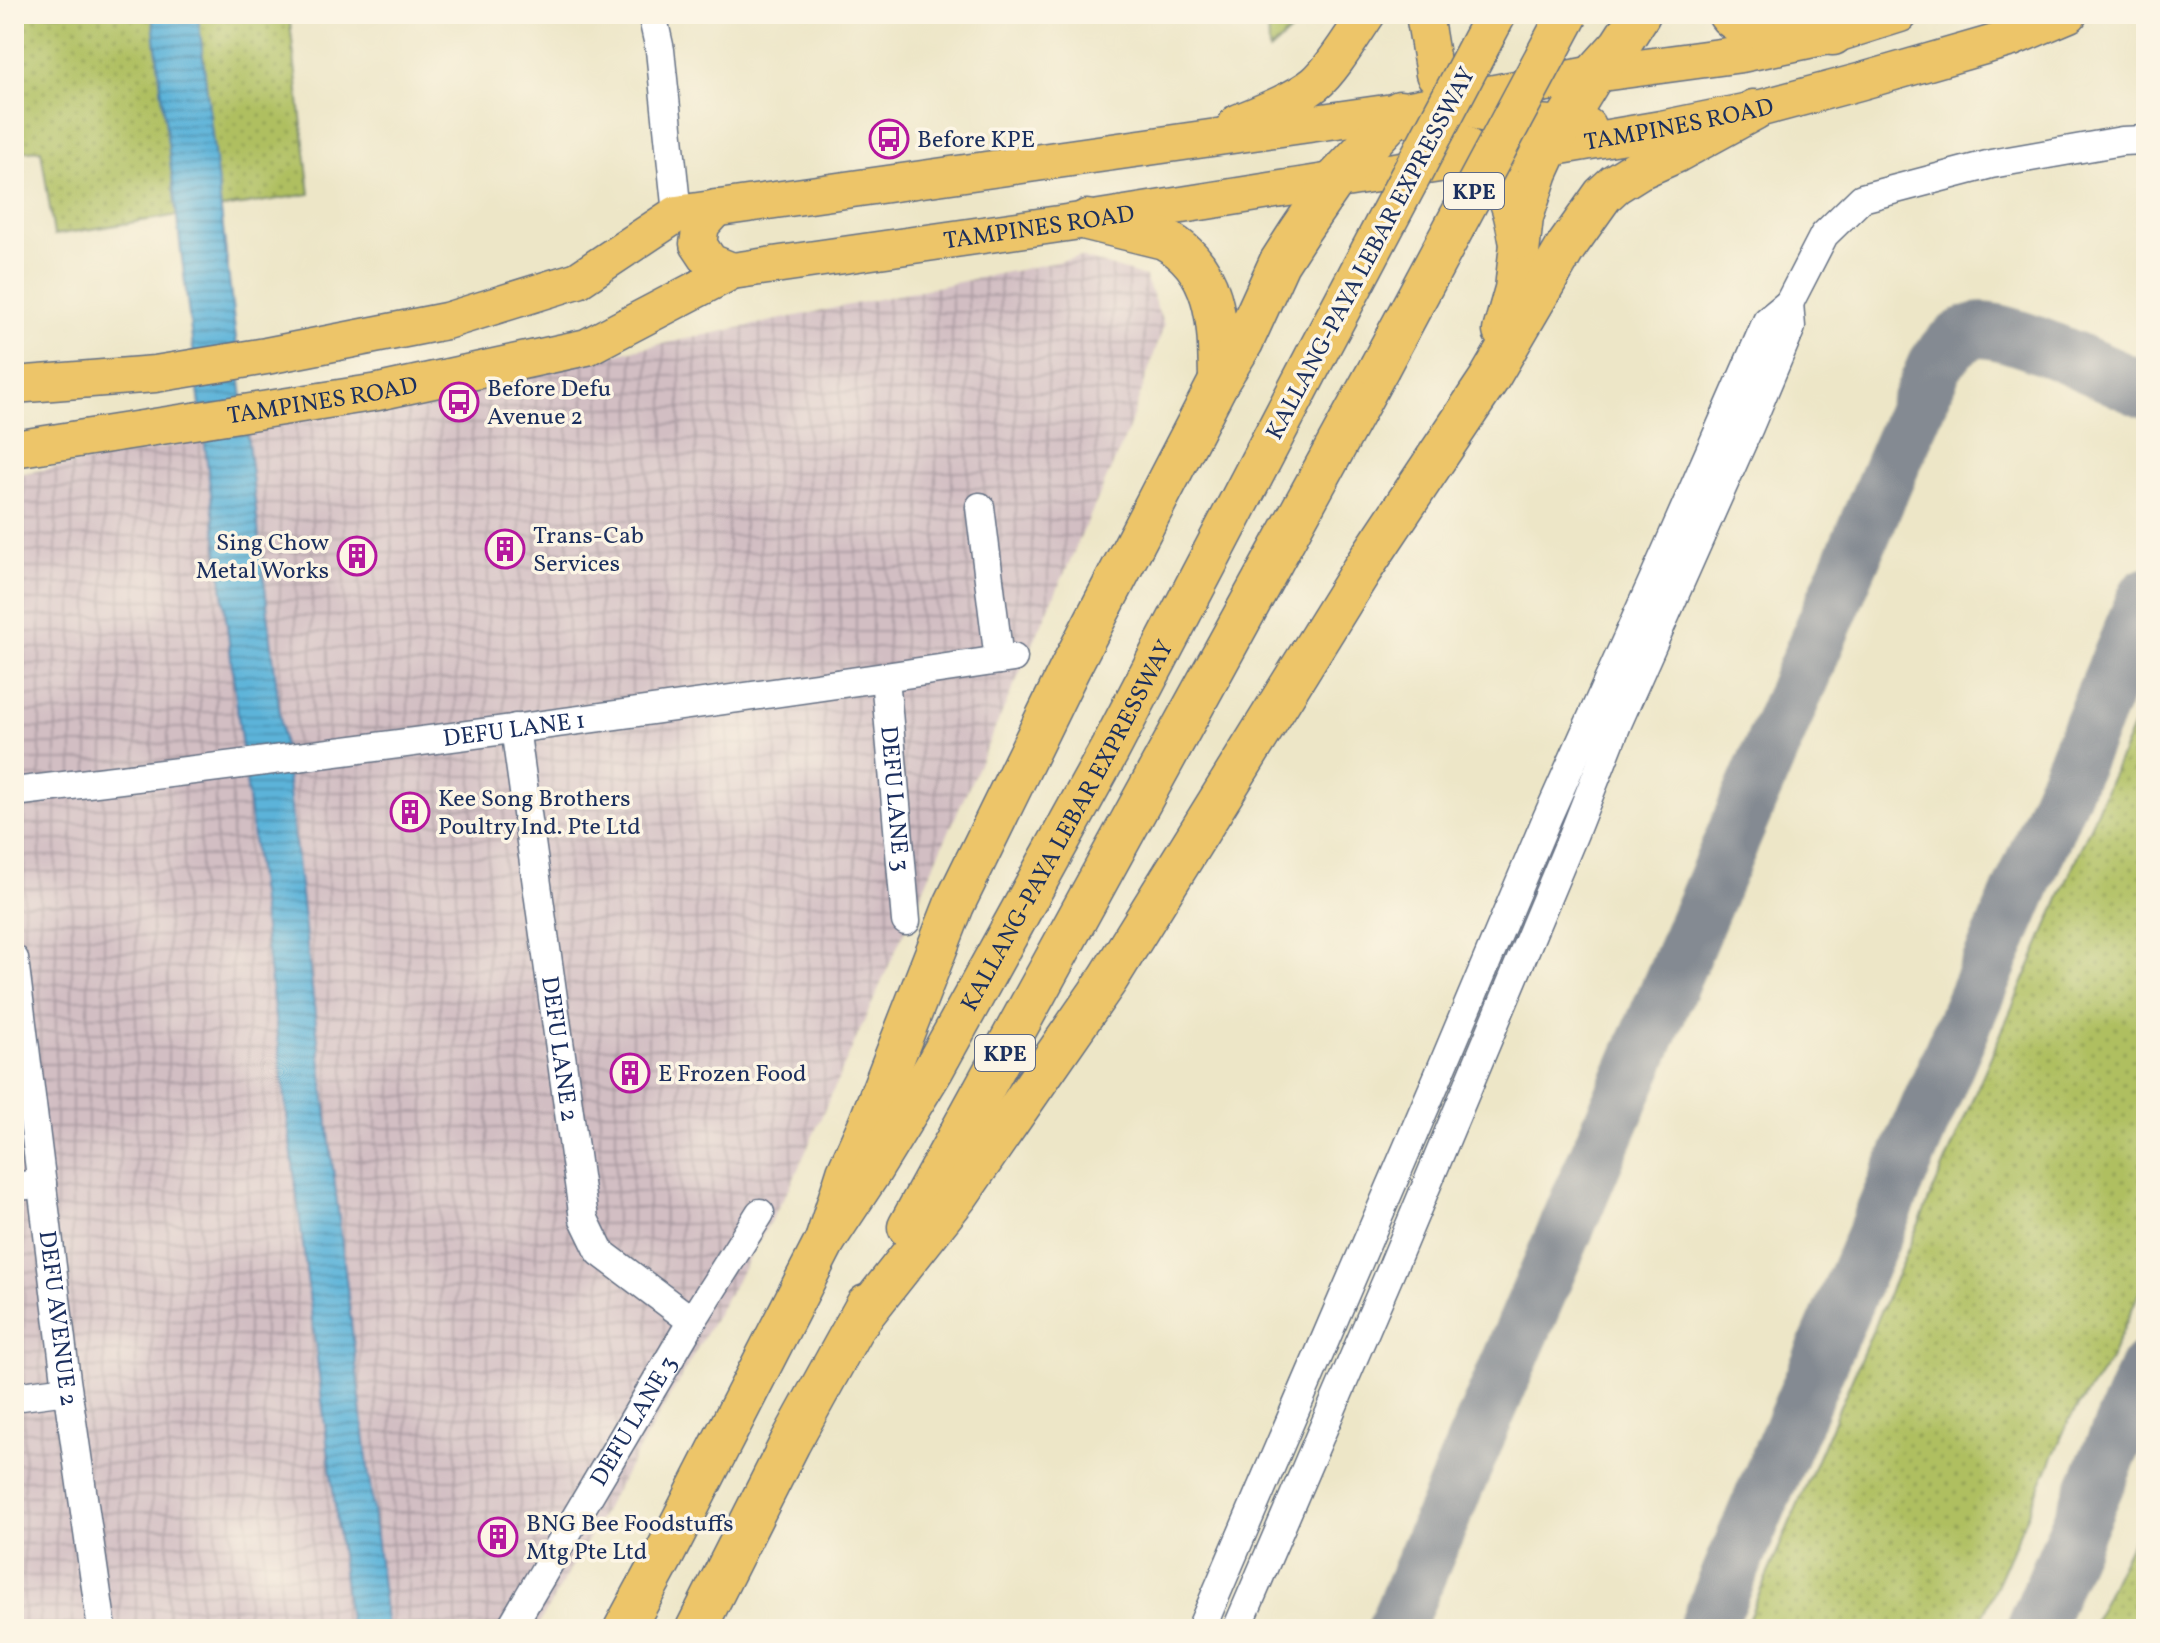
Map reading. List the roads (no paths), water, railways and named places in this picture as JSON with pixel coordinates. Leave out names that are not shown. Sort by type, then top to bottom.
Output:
[{"type":"highway","name":"KALLANG-PAYA LEBAR EXPRESSWAY","points":[[624,1629],[825,1241],[933,1070],[1109,751],[1496,14]]},
{"type":"highway","name":"KPE","points":[[696,1629],[790,1443],[1379,368],[1568,14]]},
{"type":"highway","points":[[1489,379],[1515,289],[1519,239],[1530,197],[1556,136],[1594,74],[1620,45],[1640,14]]},
{"type":"highway","points":[[1728,14],[1732,20],[1762,31],[1833,35]]},
{"type":"highway","points":[[854,1327],[959,1194],[1108,979],[1361,571],[1489,379],[1566,247],[1603,195],[1639,169],[1754,110]]},
{"type":"highway","points":[[825,1241],[847,1172],[954,905],[1070,668],[1219,381],[1243,342],[1279,263],[1334,181],[1400,111],[1451,138],[1493,172],[1512,207],[1519,239]]},
{"type":"highway","points":[[1087,220],[1164,239],[1194,262],[1211,293],[1218,331],[1219,381]]},
{"type":"main road","points":[[1195,140],[1271,109],[1316,83],[1367,14]]},
{"type":"main road","points":[[1424,14],[1434,74],[1457,100],[1482,113],[1520,122],[1556,136]]},
{"type":"main road","points":[[14,385],[155,374],[446,321],[578,280],[677,214],[1400,111],[1594,74],[1742,54],[1833,35],[1900,14]]},
{"type":"main road","name":"TAMPINES ROAD","points":[[14,449],[378,392],[587,347],[732,271],[1087,220],[1477,158],[1556,136],[1647,125],[1661,129],[1754,110],[1998,42],[2069,14]]},
{"type":"main road","points":[[716,208],[701,225],[698,244],[710,262],[732,271]]},
{"type":"street","points":[[652,14],[660,50],[677,214]]},
{"type":"street","points":[[1237,1629],[1574,833],[1737,422],[1767,321],[1789,303],[1824,235],[1862,198],[1991,164],[2122,141],[2146,140]]},
{"type":"street","points":[[1201,1629],[1547,818],[1737,422]]},
{"type":"street","name":"DEFU LANE 1","points":[[14,792],[515,728],[1006,659],[980,507]]},
{"type":"street","name":"DEFU LANE 3","points":[[885,677],[906,921]]},
{"type":"street","name":"DEFU LANE 2","points":[[515,728],[584,1219],[600,1252],[692,1321]]},
{"type":"street","points":[[1547,818],[1574,833]]},
{"type":"street","name":"DEFU AVENUE 2","points":[[14,959],[28,1185],[67,1390],[102,1629]]},
{"type":"street","name":"DEFU LANE 3","points":[[510,1629],[692,1321],[760,1213]]},
{"type":"street","points":[[1359,1258],[1390,1273]]},
{"type":"street","points":[[14,1397],[67,1390]]},
{"type":"water","points":[[152,14],[198,14],[387,1629],[350,1629]]},
{"type":"place","name":"Before KPE","points":[[889,139]]},
{"type":"place","name":"Before Defu Avenue 2","points":[[459,402]]},
{"type":"place","name":"Trans-Cab Services","points":[[505,549]]},
{"type":"place","name":"Sing Chow Metal Works","points":[[357,556]]},
{"type":"place","name":"Kee Song Brothers Poultry Ind. Pte Ltd","points":[[410,812]]},
{"type":"place","name":"E Frozen Food","points":[[630,1073]]},
{"type":"place","name":"BNG Bee Foodstuffs Mtg Pte Ltd","points":[[498,1537]]}]
